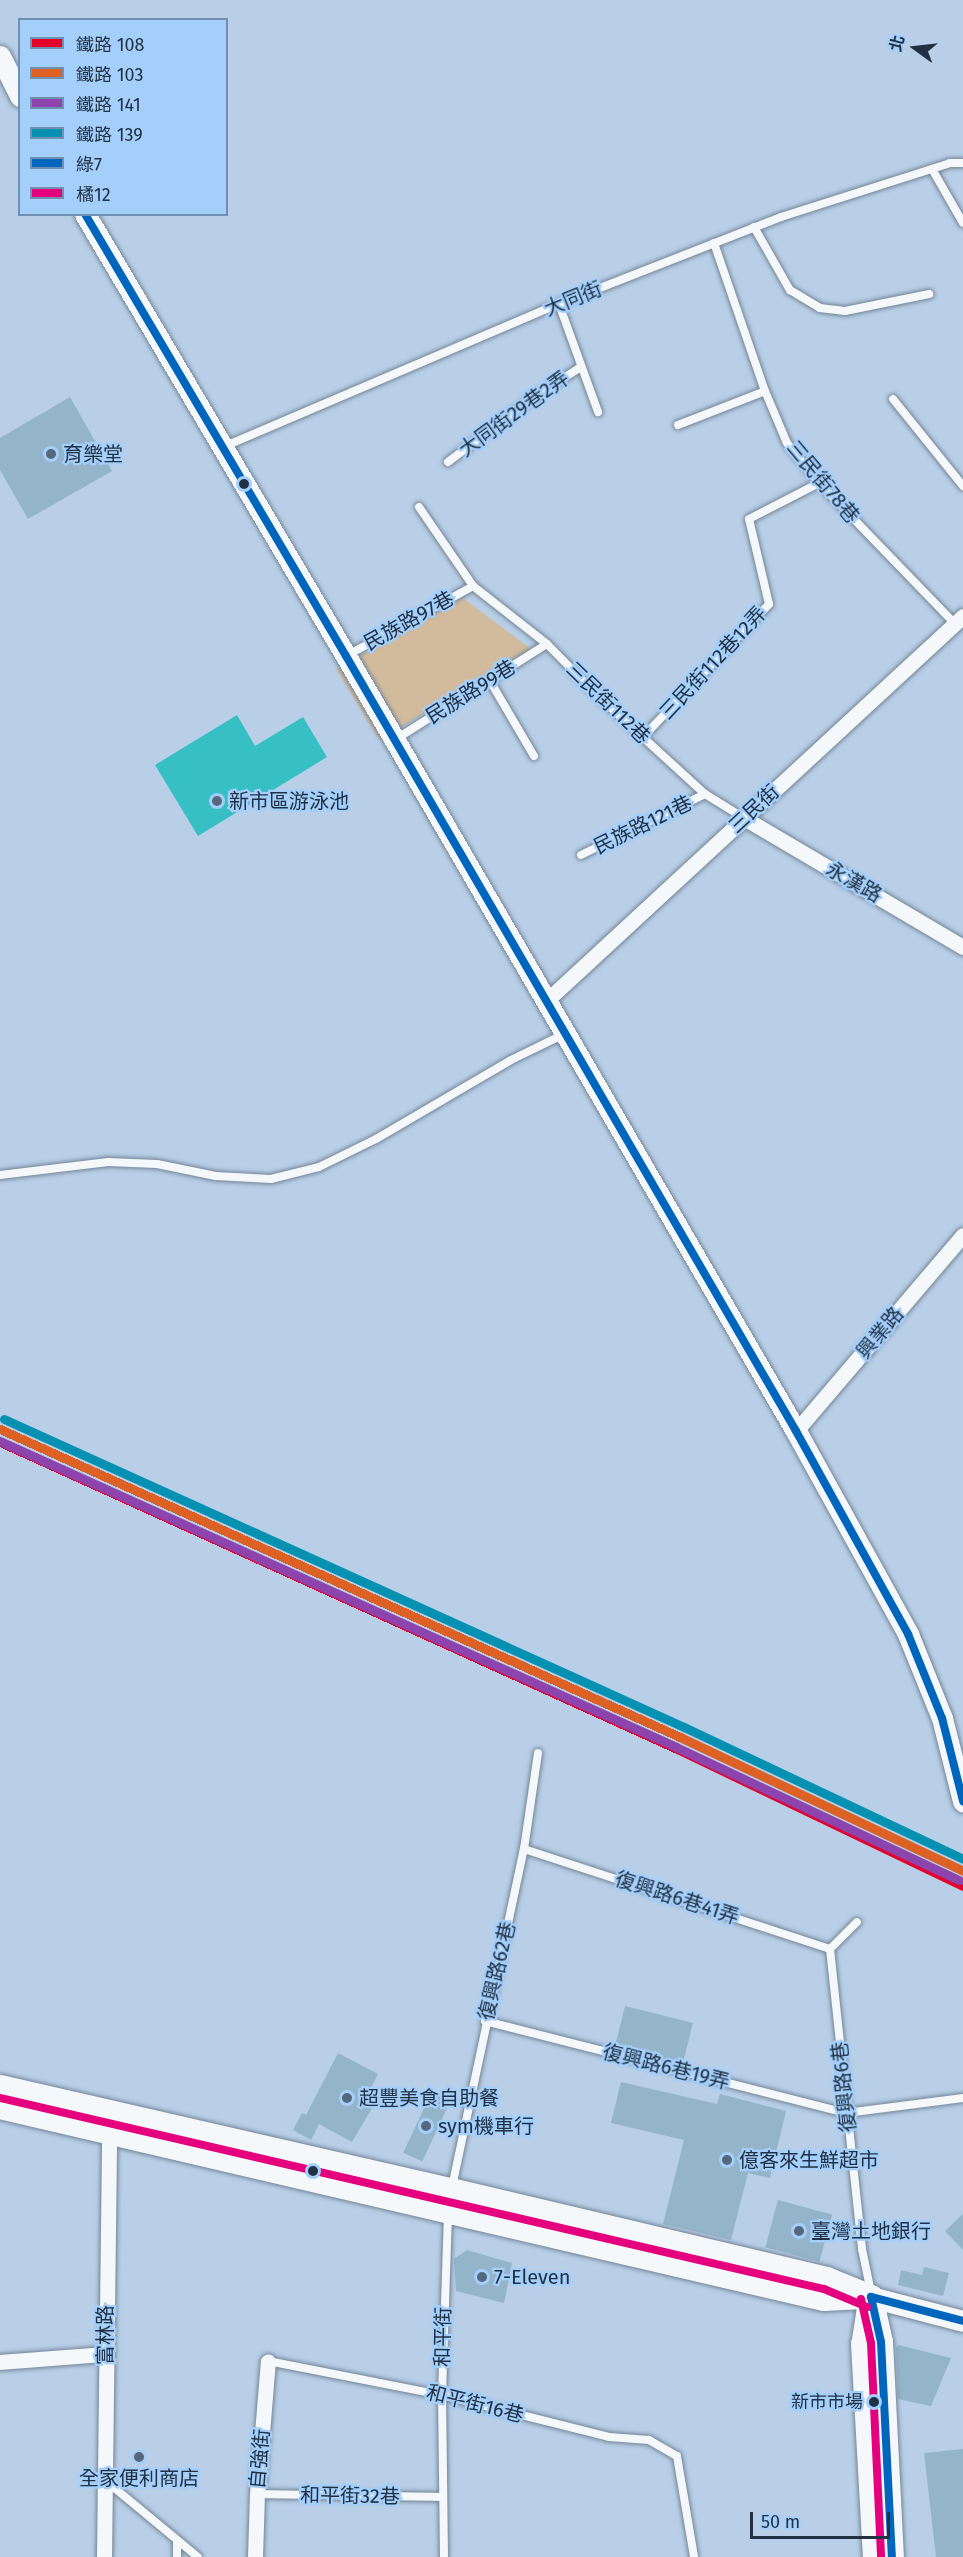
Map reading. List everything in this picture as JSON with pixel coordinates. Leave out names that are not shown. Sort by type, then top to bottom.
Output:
[{"type":"main road","points":[[0,2087],[109,2123]]},
{"type":"main road","points":[[0,2108],[109,2123],[450,2200],[827,2279],[872,2297]]},
{"type":"main road","points":[[872,2297],[862,2344],[875,2557]]},
{"type":"main road","points":[[872,2297],[881,2342],[892,2557]]},
{"type":"street","points":[[0,56],[18,92]]},
{"type":"street","points":[[86,216],[346,656],[796,1431],[908,1634],[942,1718],[963,1801]]},
{"type":"street","name":"三民街","points":[[546,1002],[959,620]]},
{"type":"street","name":"永漢路","points":[[744,818],[963,947]]},
{"type":"street","name":"興業路","points":[[796,1431],[963,1235]]},
{"type":"street","name":"富林路","points":[[104,2557],[109,2123]]},
{"type":"street","points":[[872,2297],[963,2321]]},
{"type":"street","points":[[0,2362],[105,2354]]},
{"type":"street","name":"自強街","points":[[255,2557],[257,2494],[268,2361]]},
{"type":"lane","name":"大同街","points":[[222,448],[559,304],[754,227],[950,163],[963,163]]},
{"type":"lane","points":[[932,169],[963,224]]},
{"type":"lane","points":[[754,227],[790,291],[820,308],[845,310],[929,294]]},
{"type":"lane","name":"三民街78巷","points":[[714,243],[765,391],[787,443],[819,483],[959,620]]},
{"type":"lane","points":[[559,304],[598,412]]},
{"type":"lane","name":"大同街29巷2弄","points":[[448,462],[531,399],[581,367]]},
{"type":"lane","points":[[678,425],[765,391]]},
{"type":"lane","points":[[893,399],[963,486]]},
{"type":"lane","name":"三民街112巷12弄","points":[[643,738],[769,604],[749,519],[819,483]]},
{"type":"lane","name":"三民街112巷","points":[[419,507],[473,586],[547,644],[643,738],[705,794],[744,818]]},
{"type":"lane","name":"民族路97巷","points":[[346,656],[473,586]]},
{"type":"lane","name":"民族路99巷","points":[[394,740],[547,644]]},
{"type":"lane","points":[[490,681],[534,756]]},
{"type":"lane","name":"民族路121巷","points":[[581,855],[705,794]]},
{"type":"lane","points":[[0,1175],[108,1162],[157,1164],[216,1176],[271,1179],[319,1167],[376,1139],[511,1060],[564,1034]]},
{"type":"lane","name":"復興路62巷","points":[[450,2200],[485,2021],[524,1850],[538,1753]]},
{"type":"lane","name":"復興路6巷41弄","points":[[524,1850],[830,1948]]},
{"type":"lane","points":[[830,1948],[856,1922]]},
{"type":"lane","name":"復興路6巷","points":[[830,1948],[862,2249],[872,2297]]},
{"type":"lane","name":"復興路6巷19弄","points":[[485,2021],[846,2113]]},
{"type":"lane","points":[[846,2113],[963,2098]]},
{"type":"lane","name":"和平街","points":[[444,2557],[442,2395],[450,2200]]},
{"type":"lane","name":"和平街16巷","points":[[268,2361],[442,2395],[609,2437],[649,2440],[677,2456],[694,2557]]},
{"type":"lane","points":[[106,2481],[177,2542],[198,2557]]},
{"type":"lane","name":"和平街32巷","points":[[257,2494],[443,2498]]},
{"type":"lane","points":[[177,2542],[177,2557]]},
{"type":"shaded area","points":[[463,598],[531,649],[379,740],[336,669]]},
{"type":"shaded area","name":"新市區游泳池","points":[[237,715],[255,746],[303,717],[327,757],[198,836],[155,765]]},
{"type":"building","name":"育樂堂","points":[[70,397],[112,471],[28,519],[0,470],[0,438]]},
{"type":"building","points":[[625,2006],[693,2023],[683,2064],[615,2047]]},
{"type":"building","name":"超豐美食自助餐","points":[[338,2053],[378,2074],[371,2088],[381,2093],[352,2142],[319,2124],[311,2140],[293,2130],[302,2113],[306,2115]]},
{"type":"building","name":"億客來生鮮超市","points":[[621,2082],[717,2104],[720,2094],[786,2111],[770,2178],[748,2173],[731,2240],[663,2224],[684,2140],[611,2123]]},
{"type":"building","name":"sym機車行","points":[[432,2091],[451,2100],[422,2162],[403,2153]]},
{"type":"building","name":"臺灣土地銀行","points":[[778,2200],[832,2214],[819,2262],[765,2247]]},
{"type":"building","points":[[963,2214],[963,2250],[945,2231]]},
{"type":"building","name":"7-Eleven","points":[[467,2250],[512,2263],[504,2303],[456,2291],[454,2259]]},
{"type":"building","points":[[924,2267],[949,2273],[943,2296],[898,2285],[901,2270],[922,2275]]},
{"type":"building","points":[[899,2345],[951,2358],[931,2406],[898,2399],[896,2347]]},
{"type":"building","points":[[963,2449],[963,2557],[936,2557],[924,2453]]},
{"type":"rail line","name":"139","points":[[4,1419],[684,1727],[963,1859]]},
{"type":"rail line","name":"103","points":[[0,1429],[680,1737],[963,1871]]},
{"type":"rail line","name":"141","points":[[0,1441],[676,1747],[959,1880]]},
{"type":"rail line","name":"108","points":[[0,1442],[675,1748],[963,1886]]},
{"type":"transit line","name":"綠7","points":[[86,216],[346,656],[796,1431],[908,1634],[942,1718],[963,1801]]},
{"type":"transit line","name":"橘12","points":[[0,2098],[824,2289],[867,2307]]},
{"type":"transit line","name":"綠7","points":[[871,2297],[881,2342],[892,2557]]},
{"type":"transit line","name":"綠7","points":[[871,2297],[963,2321]]},
{"type":"transit line","name":"橘12","points":[[861,2299],[871,2343],[881,2557]]},
{"type":"place","name":"育樂堂","points":[[51,454]]},
{"type":"place","name":"新市區游泳池","points":[[217,801]]},
{"type":"place","name":"超豐美食自助餐","points":[[347,2098]]},
{"type":"place","name":"sym機車行","points":[[426,2126]]},
{"type":"place","name":"億客來生鮮超市","points":[[727,2160]]},
{"type":"place","name":"臺灣土地銀行","points":[[799,2231]]},
{"type":"place","name":"7-Eleven","points":[[482,2277]]},
{"type":"place","name":"新市市場","points":[[874,2402]]},
{"type":"place","name":"全家便利商店","points":[[139,2457]]}]
